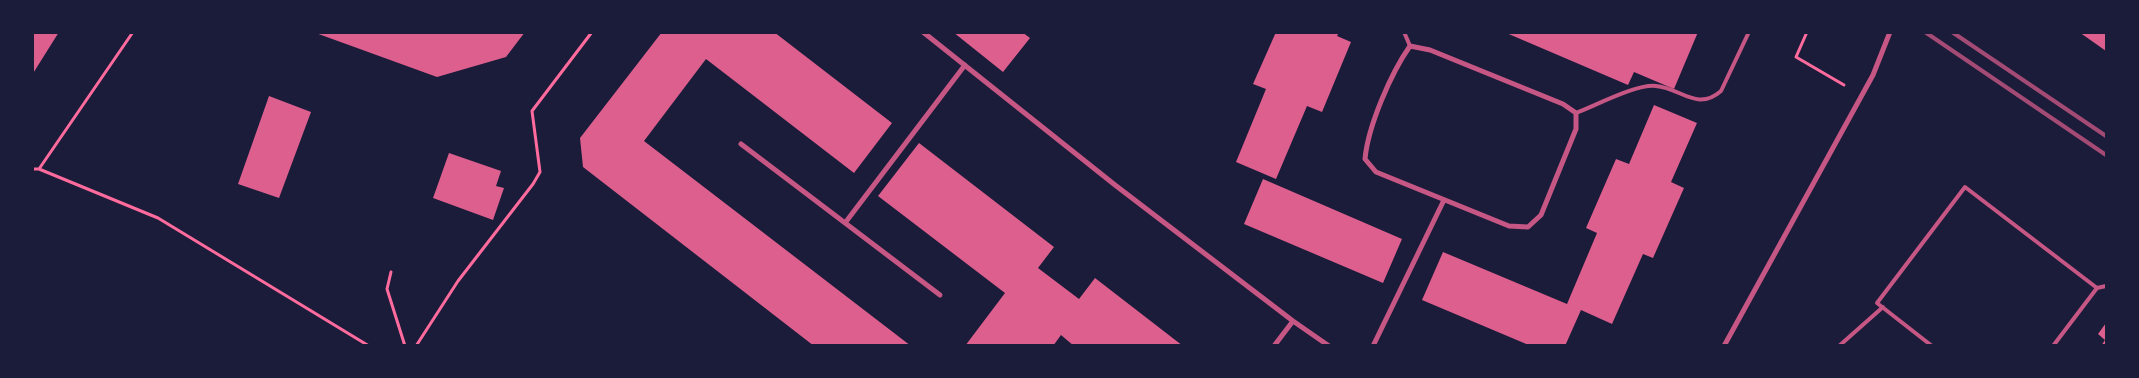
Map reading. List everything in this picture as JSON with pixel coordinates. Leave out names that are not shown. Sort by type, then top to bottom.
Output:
[{"type":"street","points":[[923,32],[1115,185],[1293,321],[1329,346]]},
{"type":"street","points":[[1724,346],[1873,75],[1890,32]]},
{"type":"street","points":[[1410,46],[1439,54],[1563,104],[1576,113],[1576,129],[1541,215],[1528,228],[1509,226],[1376,172],[1364,159],[1366,140],[1398,62],[1410,46]]},
{"type":"street","points":[[845,223],[965,65]]},
{"type":"street","points":[[741,144],[940,295]]},
{"type":"street","points":[[1373,346],[1444,200]]},
{"type":"street","points":[[1274,346],[1293,321]]},
{"type":"lane","points":[[1404,32],[1410,46]]},
{"type":"lane","points":[[1576,113],[1647,85],[1660,86],[1697,100],[1708,100],[1715,97],[1721,91],[1748,34]]},
{"type":"lane","points":[[1932,346],[1877,302],[1965,186],[2097,288]]},
{"type":"lane","points":[[2053,346],[2097,288],[2106,286]]},
{"type":"lane","points":[[1839,346],[1883,307]]},
{"type":"path","points":[[39,169],[133,32]]},
{"type":"path","points":[[416,346],[458,281],[533,184],[540,172],[532,111],[592,32]]},
{"type":"path","points":[[1808,32],[1796,57],[1834,79]]},
{"type":"path","points":[[32,169],[39,169],[158,218],[369,346]]},
{"type":"path","points":[[391,272],[387,289],[405,346]]},
{"type":"building","points":[[32,32],[59,32],[32,75]]},
{"type":"building","points":[[313,32],[525,32],[506,57],[437,77]]},
{"type":"building","points":[[662,32],[774,32],[892,123],[854,173],[706,59],[644,141],[911,346],[814,346],[583,167],[580,138]]},
{"type":"building","points":[[953,32],[1022,32],[1030,38],[1003,72]]},
{"type":"building","points":[[1276,32],[1339,32],[1337,36],[1351,42],[1322,112],[1307,106],[1276,179],[1236,162],[1266,89],[1253,84]]},
{"type":"building","points":[[1504,32],[1698,32],[1674,89],[1634,72],[1628,85]]},
{"type":"building","points":[[2079,32],[2106,32],[2106,51]]},
{"type":"building","points":[[269,96],[311,112],[279,198],[238,184]]},
{"type":"building","points":[[1654,105],[1697,123],[1671,182],[1684,188],[1653,258],[1643,254],[1612,324],[1581,310],[1565,346],[1531,346],[1422,300],[1443,252],[1567,304],[1597,233],[1586,228],[1616,159],[1629,164]]},
{"type":"building","points":[[919,143],[1054,247],[1038,268],[1079,299],[1095,278],[1183,346],[1074,346],[1061,335],[1053,346],[965,346],[1005,293],[878,196]]},
{"type":"building","points":[[449,153],[501,171],[496,186],[504,188],[493,220],[433,198]]},
{"type":"building","points":[[1263,179],[1402,239],[1383,283],[1244,224]]},
{"type":"building","points":[[2106,323],[2106,346],[2101,346],[2105,340],[2098,334]]},
{"type":"railway","points":[[1925,32],[2106,155]]},
{"type":"railway","points":[[1952,32],[2106,136]]}]
